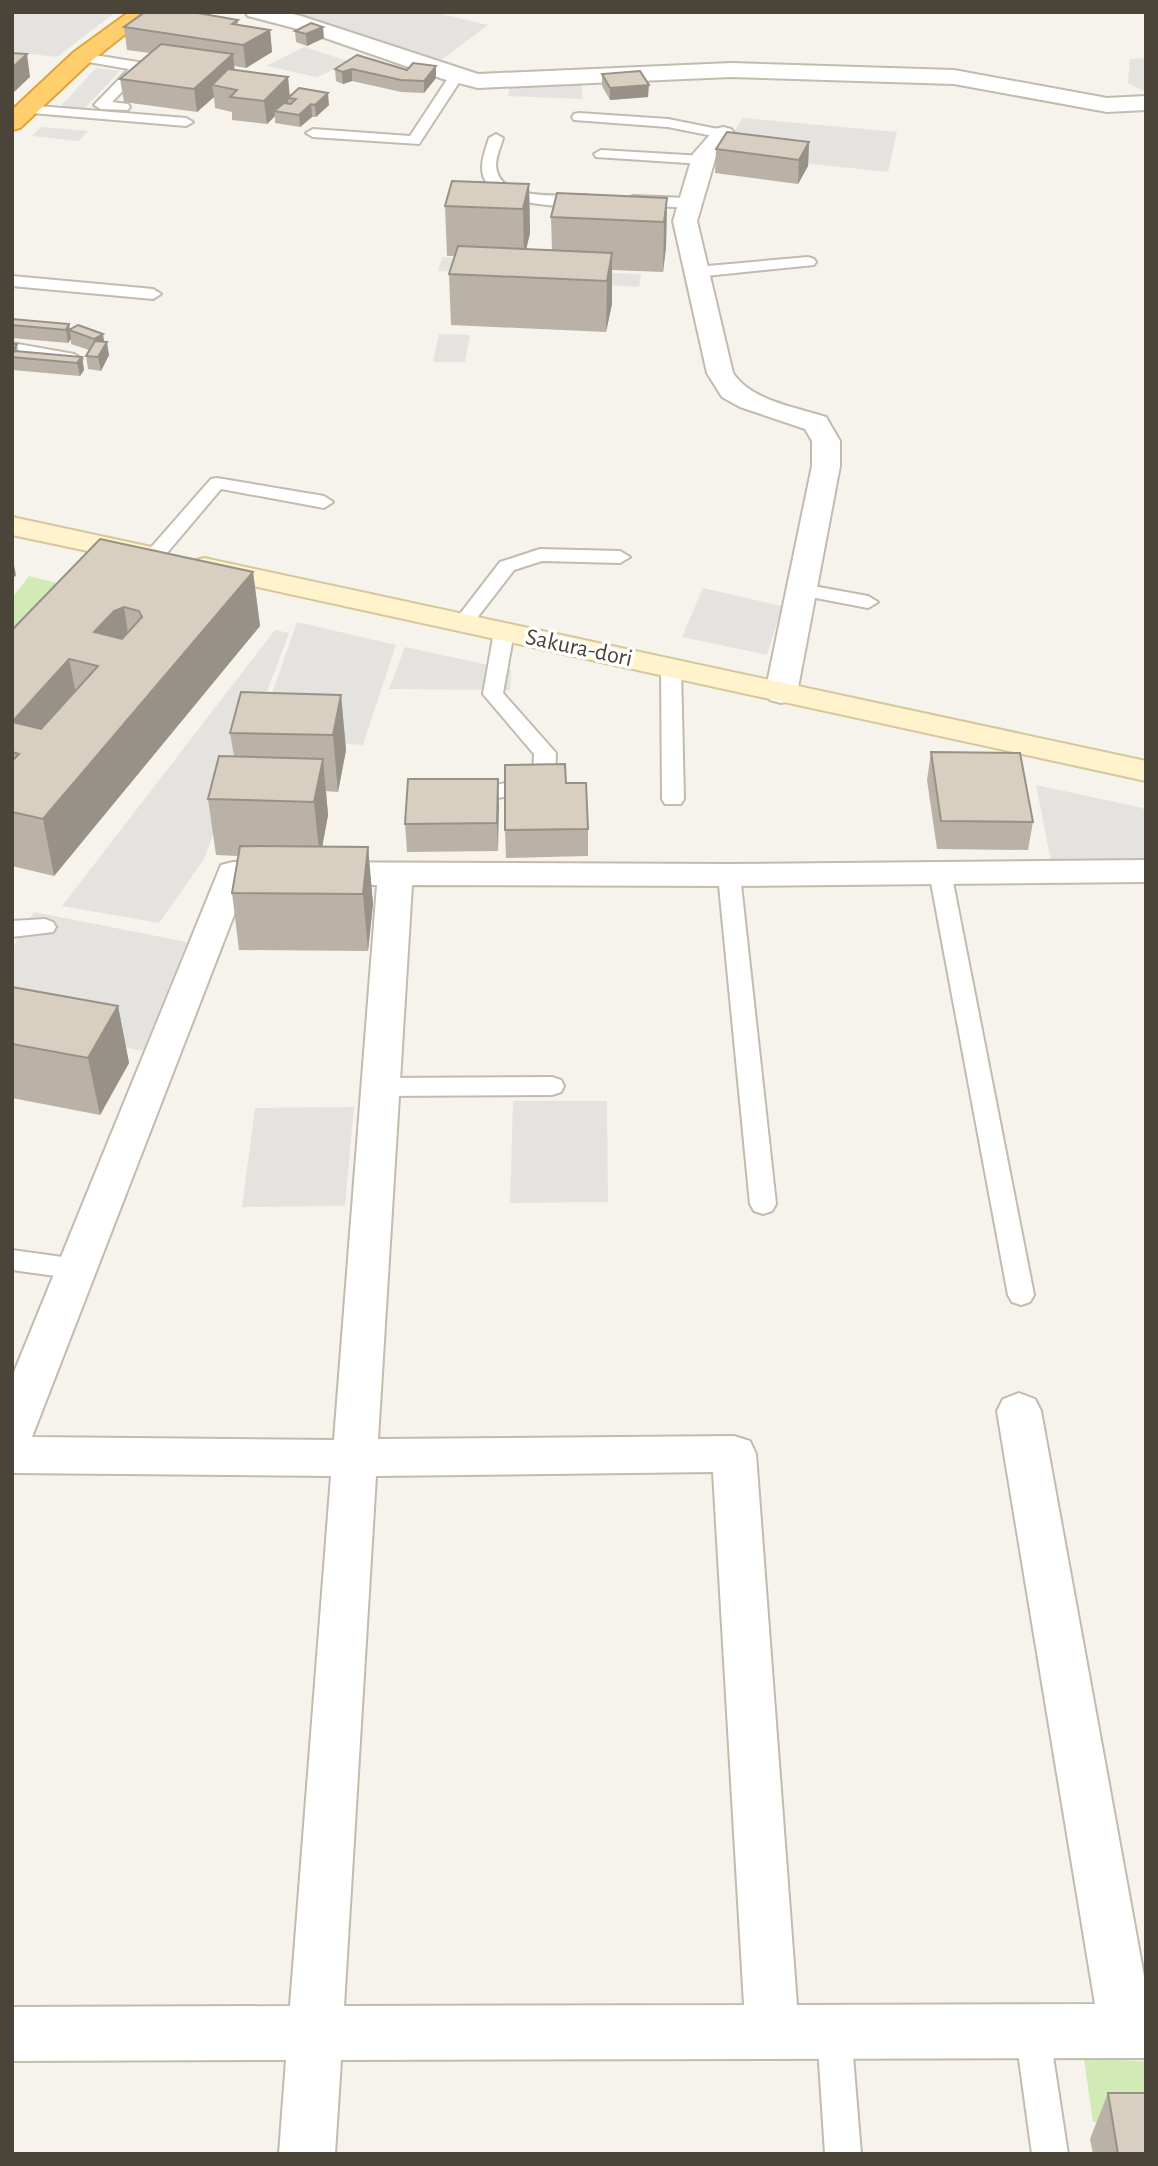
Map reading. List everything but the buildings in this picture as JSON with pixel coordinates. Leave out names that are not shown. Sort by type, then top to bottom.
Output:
[{"type":"highway","points":[[18,116],[82,57],[143,12]]},
{"type":"street","points":[[255,12],[302,21],[455,78],[509,81],[731,70],[954,76],[1003,83],[1094,103],[1146,103]]},
{"type":"street","points":[[723,134],[705,154],[685,220],[720,373],[732,391],[750,401],[816,423],[826,441],[827,466],[781,693]]},
{"type":"street","name":"Sakura-dori","points":[[12,526],[1146,771]]},
{"type":"street","points":[[12,1433],[233,873],[1146,871]]},
{"type":"street","points":[[307,2154],[395,874]]},
{"type":"street","points":[[12,2034],[1137,2031],[1018,1411]]},
{"type":"street","points":[[12,1455],[354,1458],[734,1454],[772,2031]]},
{"type":"lane","points":[[82,57],[139,66],[101,105],[137,109]]},
{"type":"lane","points":[[313,133],[414,141],[455,78]]},
{"type":"lane","points":[[18,116],[186,122]]},
{"type":"lane","points":[[18,116],[104,127]]},
{"type":"lane","points":[[579,117],[668,122],[723,134]]},
{"type":"lane","points":[[496,138],[489,167],[495,184],[509,194],[531,198],[597,200]]},
{"type":"lane","points":[[601,153],[703,160]]},
{"type":"lane","points":[[623,201],[689,203]]},
{"type":"lane","points":[[696,272],[808,262]]},
{"type":"lane","points":[[12,281],[153,294]]},
{"type":"lane","points":[[12,348],[75,359]]},
{"type":"lane","points":[[154,556],[217,483],[324,502]]},
{"type":"lane","points":[[463,623],[507,566],[540,555],[620,557]]},
{"type":"lane","points":[[802,590],[868,602]]},
{"type":"lane","points":[[472,797],[544,781],[545,753],[493,694],[504,632]]},
{"type":"lane","points":[[671,668],[673,799]]},
{"type":"lane","points":[[940,872],[1021,1295]]},
{"type":"lane","points":[[729,874],[763,1204]]},
{"type":"lane","points":[[12,929],[45,926]]},
{"type":"lane","points":[[380,1087],[552,1086]]},
{"type":"lane","points":[[12,1259],[77,1269]]},
{"type":"lane","points":[[1032,2030],[1050,2154]]},
{"type":"lane","points":[[834,2031],[843,2154]]},
{"type":"green space","points":[[29,576],[77,588],[12,689],[12,598]]},
{"type":"green space","points":[[1084,2059],[1146,2061],[1146,2122],[1093,2122]]},
{"type":"shaded area","points":[[12,12],[116,12],[57,57],[12,52]]},
{"type":"shaded area","points":[[276,12],[433,12],[488,25],[437,63]]},
{"type":"shaded area","points":[[304,47],[351,62],[317,77],[266,66]]},
{"type":"shaded area","points":[[1146,58],[1146,92],[1128,83],[1130,59]]},
{"type":"shaded area","points":[[96,68],[120,71],[85,108],[61,106]]},
{"type":"shaded area","points":[[582,83],[582,99],[508,96],[510,85]]},
{"type":"shaded area","points":[[743,118],[897,132],[888,172],[718,154]]},
{"type":"shaded area","points":[[41,127],[88,131],[79,141],[32,136]]},
{"type":"shaded area","points":[[442,257],[545,262],[544,270],[641,274],[639,287],[541,282],[541,275],[438,271]]},
{"type":"shaded area","points":[[439,334],[470,335],[465,362],[433,362]]},
{"type":"shaded area","points":[[703,588],[782,606],[767,655],[682,637]]},
{"type":"shaded area","points":[[297,622],[396,645],[363,745],[257,736]]},
{"type":"shaded area","points":[[275,630],[289,633],[204,859],[159,923],[62,906]]},
{"type":"shaded area","points":[[405,647],[511,670],[510,690],[389,689]]},
{"type":"shaded area","points":[[1036,785],[1143,808],[1146,818],[1146,860],[1051,861]]},
{"type":"shaded area","points":[[34,912],[187,942],[143,1051],[12,1026],[12,949]]},
{"type":"shaded area","points":[[513,1101],[607,1101],[608,1202],[510,1203]]},
{"type":"shaded area","points":[[354,1107],[345,1206],[242,1207],[255,1108]]}]
